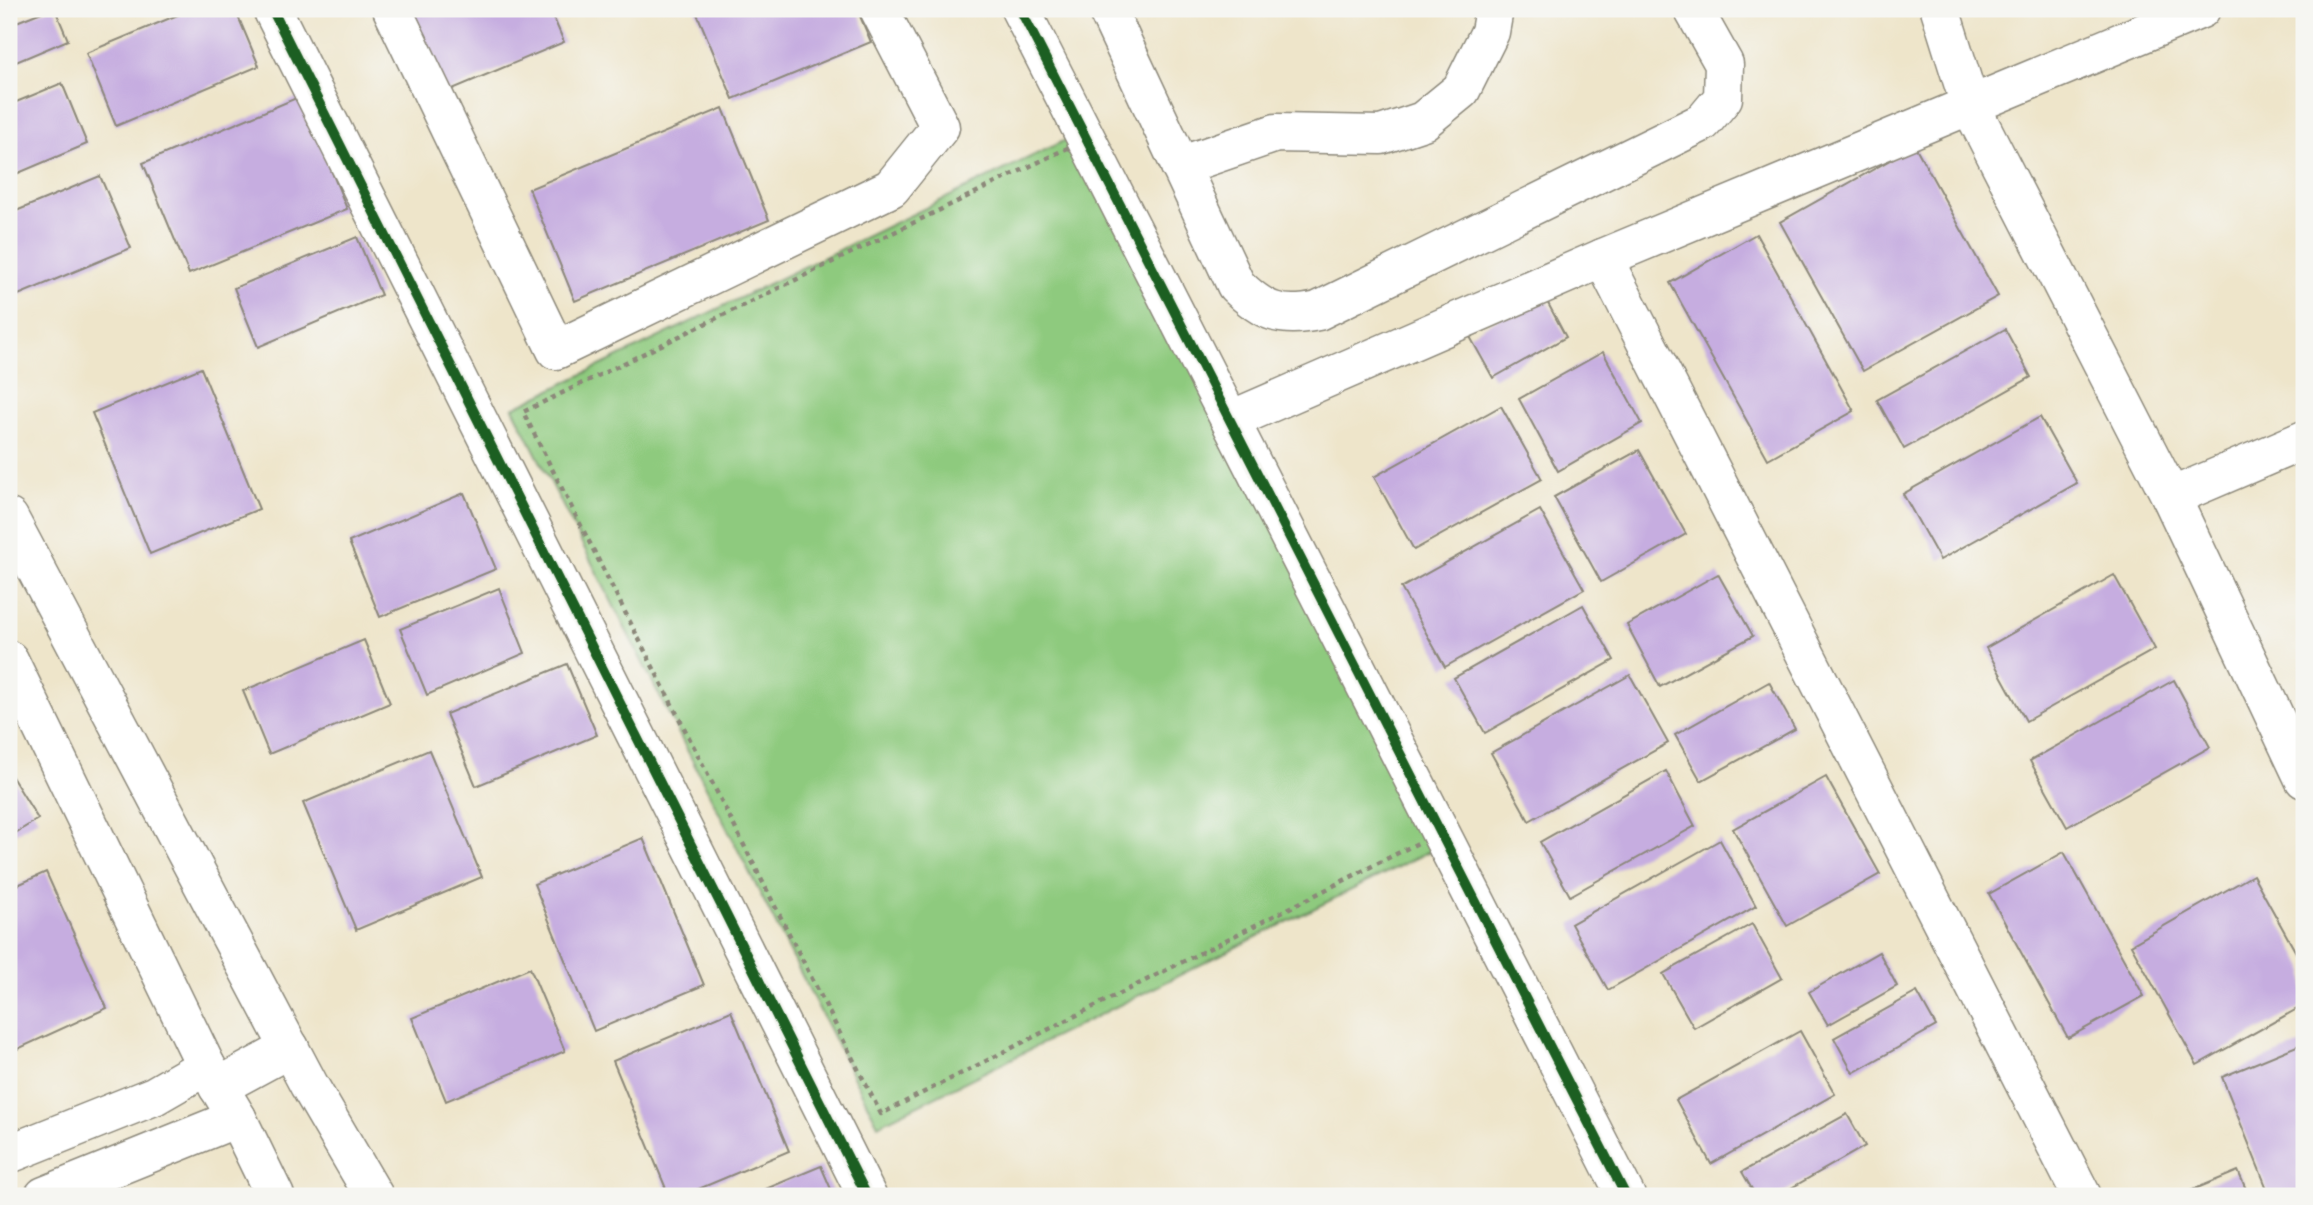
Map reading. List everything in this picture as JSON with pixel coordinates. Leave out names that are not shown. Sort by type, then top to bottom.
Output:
[{"type":"street","points":[[272,9],[867,1196]]},
{"type":"street","points":[[392,9],[556,350],[891,188],[940,127],[879,9]]},
{"type":"street","points":[[1020,9],[1626,1196]]},
{"type":"street","points":[[1107,9],[1236,285],[1252,301],[1272,311],[1293,316],[1318,311],[1703,122],[1723,98],[1724,64],[1693,9]]},
{"type":"street","points":[[1180,166],[1276,133],[1381,135],[1423,121],[1461,90],[1490,32],[1494,9]]},
{"type":"street","points":[[1940,9],[1970,105],[2171,497],[2304,779]]},
{"type":"street","points":[[1231,420],[1603,258],[2201,9]]},
{"type":"street","points":[[1603,258],[2082,1196]]},
{"type":"street","points":[[2171,497],[2304,440]]},
{"type":"street","points":[[9,518],[290,1048],[374,1196]]},
{"type":"street","points":[[9,660],[220,1091],[275,1196]]},
{"type":"street","points":[[44,1196],[290,1048]]},
{"type":"street","points":[[9,1154],[154,1096],[220,1091]]},
{"type":"path","points":[[1080,142],[1429,838],[881,1114],[523,412],[1080,142]]},
{"type":"green space","points":[[1084,131],[1444,844],[878,1125],[513,408]]},
{"type":"building","points":[[55,9],[68,40],[9,65],[9,25]]},
{"type":"building","points":[[192,9],[235,9],[259,66],[116,126],[86,53]]},
{"type":"building","points":[[400,9],[550,9],[564,42],[436,96]]},
{"type":"building","points":[[695,9],[857,9],[871,42],[733,99]]},
{"type":"building","points":[[62,83],[87,144],[9,177],[9,105]]},
{"type":"building","points":[[301,96],[347,209],[189,274],[143,163]]},
{"type":"building","points":[[723,108],[769,220],[575,301],[529,189]]},
{"type":"building","points":[[1915,146],[1998,296],[1863,371],[1780,222]]},
{"type":"building","points":[[100,176],[131,248],[16,296],[9,280],[9,214]]},
{"type":"building","points":[[1756,234],[1854,411],[1768,459],[1670,283]]},
{"type":"building","points":[[357,237],[381,295],[258,347],[234,288]]},
{"type":"building","points":[[1543,294],[1566,337],[1493,378],[1469,335]]},
{"type":"building","points":[[2005,329],[2031,377],[1904,449],[1877,400]]},
{"type":"building","points":[[1603,352],[1642,423],[1558,471],[1519,399]]},
{"type":"building","points":[[201,368],[259,509],[150,554],[92,413]]},
{"type":"building","points":[[1501,406],[1542,479],[1414,550],[1374,477]]},
{"type":"building","points":[[2040,417],[2077,483],[1940,560],[1903,494]]},
{"type":"building","points":[[1639,450],[1686,534],[1601,582],[1554,497]]},
{"type":"building","points":[[464,493],[496,569],[380,617],[349,542]]},
{"type":"building","points":[[1540,510],[1584,589],[1445,667],[1401,588]]},
{"type":"building","points":[[1718,574],[1753,636],[1660,687],[1627,625]]},
{"type":"building","points":[[2114,575],[2155,649],[2026,721],[1986,648]]},
{"type":"building","points":[[499,588],[525,653],[427,695],[400,629]]},
{"type":"building","points":[[1583,605],[1614,660],[1485,733],[1454,678]]},
{"type":"building","points":[[364,640],[390,703],[269,754],[243,691]]},
{"type":"building","points":[[567,664],[597,735],[476,786],[446,714]]},
{"type":"building","points":[[1630,675],[1668,743],[1529,821],[1491,753]]},
{"type":"building","points":[[2174,680],[2210,747],[2067,827],[2030,761]]},
{"type":"building","points":[[1769,682],[1795,729],[1701,781],[1675,735]]},
{"type":"building","points":[[429,750],[482,877],[356,930],[303,803]]},
{"type":"building","points":[[1666,771],[1695,826],[1570,896],[1540,842]]},
{"type":"building","points":[[9,772],[38,819],[9,837]]},
{"type":"building","points":[[1826,777],[1880,874],[1787,926],[1733,829]]},
{"type":"building","points":[[643,838],[704,985],[594,1031],[534,884]]},
{"type":"building","points":[[1720,840],[1756,906],[1608,990],[1571,924]]},
{"type":"building","points":[[2064,852],[2144,996],[2068,1038],[1989,894]]},
{"type":"building","points":[[46,872],[107,1008],[9,1053],[9,889]]},
{"type":"building","points":[[2253,875],[2304,967],[2304,1005],[2197,1065],[2131,945]]},
{"type":"building","points":[[1752,924],[1782,978],[1694,1028],[1663,974]]},
{"type":"building","points":[[1879,952],[1897,986],[1828,1025],[1809,992]]},
{"type":"building","points":[[530,968],[565,1051],[446,1101],[412,1018]]},
{"type":"building","points":[[1917,992],[1936,1026],[1853,1073],[1834,1038]]},
{"type":"building","points":[[731,1011],[789,1151],[682,1196],[669,1196],[613,1061]]},
{"type":"building","points":[[1800,1031],[1835,1094],[1711,1164],[1676,1100]]},
{"type":"building","points":[[2304,1043],[2304,1196],[2270,1196],[2222,1077]]},
{"type":"building","points":[[1847,1114],[1865,1146],[1777,1196],[1756,1196],[1742,1172]]},
{"type":"building","points":[[821,1166],[834,1196],[749,1196]]},
{"type":"building","points":[[2238,1171],[2249,1196],[2178,1196]]},
{"type":"cycle path","points":[[272,9],[867,1196]]},
{"type":"cycle path","points":[[1020,9],[1626,1196]]}]
